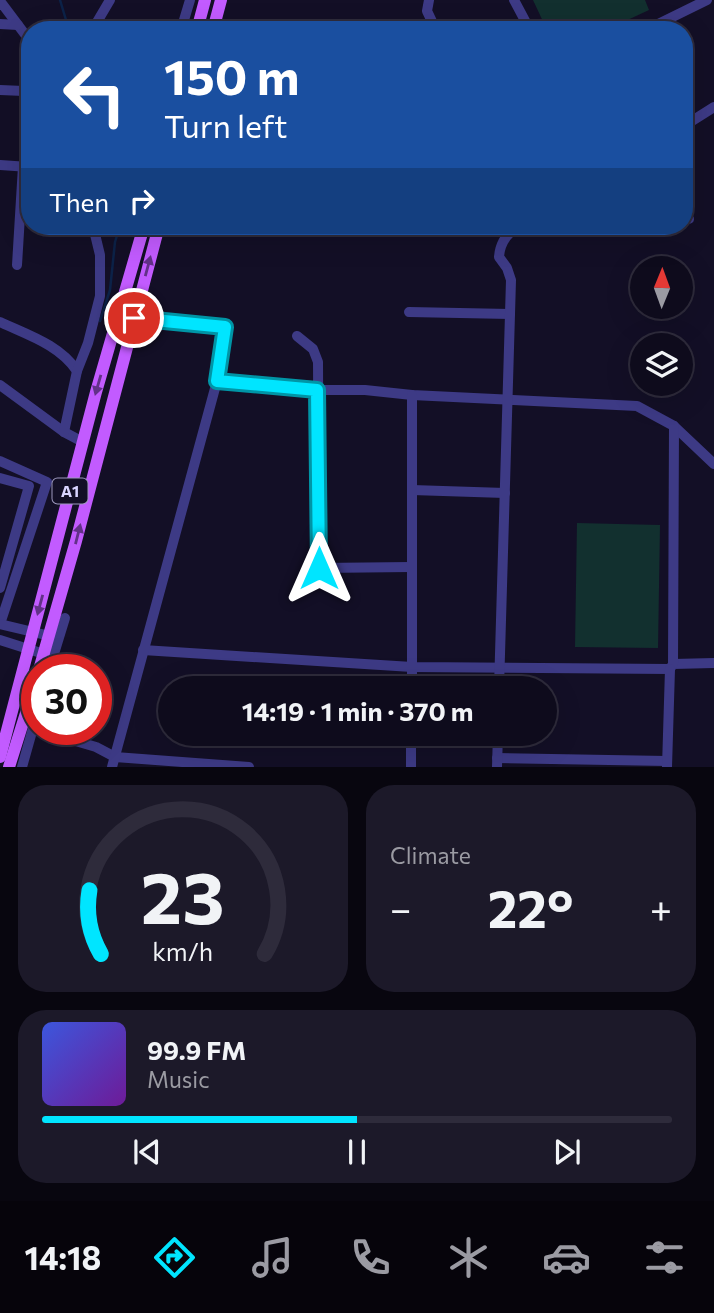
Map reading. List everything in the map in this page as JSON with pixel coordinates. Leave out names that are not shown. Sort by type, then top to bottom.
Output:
[{"type":"main road","points":[[199,21],[205,0]]},
{"type":"main road","points":[[215,21],[221,0]]},
{"type":"main road","name":"A1","points":[[0,757],[83,442],[141,235]]},
{"type":"main road","name":"A1","points":[[44,654],[157,235]]},
{"type":"main road","points":[[9,767],[21,729]]},
{"type":"street","points":[[98,21],[110,0]]},
{"type":"street","points":[[184,21],[190,0]]},
{"type":"street","points":[[429,0],[428,11],[432,21]]},
{"type":"street","points":[[514,0],[525,21]]},
{"type":"street","points":[[665,21],[708,0],[714,8]]},
{"type":"street","points":[[0,1],[21,29]]},
{"type":"street","points":[[0,24],[18,25]]},
{"type":"street","points":[[0,89],[21,91]]},
{"type":"street","points":[[693,120],[714,107]]},
{"type":"street","points":[[0,165],[21,167]]},
{"type":"street","points":[[17,265],[21,221]]},
{"type":"street","points":[[64,432],[77,371],[88,343],[100,296],[100,255],[95,235]]},
{"type":"street","points":[[499,676],[511,280],[499,257],[500,246],[508,235]]},
{"type":"street","points":[[409,312],[510,314]]},
{"type":"street","points":[[113,762],[217,381],[225,327],[134,318]]},
{"type":"street","points":[[0,321],[57,349],[69,359],[77,371]]},
{"type":"street","points":[[297,336],[313,349],[318,362],[319,568],[411,567]]},
{"type":"street","points":[[217,381],[317,390],[365,390],[412,395],[637,406],[674,426],[714,464]]},
{"type":"street","points":[[0,385],[64,432],[83,442]]},
{"type":"street","points":[[412,395],[412,676]]},
{"type":"street","points":[[497,762],[667,764],[672,666],[674,426]]},
{"type":"street","points":[[0,461],[47,482],[0,624],[50,636]]},
{"type":"street","points":[[0,478],[29,486],[7,550],[0,588]]},
{"type":"street","points":[[412,490],[505,493]]},
{"type":"street","points":[[0,543],[7,550]]},
{"type":"street","points":[[55,654],[65,618]]},
{"type":"street","points":[[0,640],[44,654]]},
{"type":"street","points":[[143,650],[412,667],[499,669],[714,663]]},
{"type":"street","points":[[22,767],[30,745]]},
{"type":"street","points":[[89,745],[96,747],[113,762],[249,767]]},
{"type":"street","points":[[411,746],[411,767]]},
{"type":"green space","points":[[533,0],[645,0],[649,10],[625,21],[543,21]]},
{"type":"green space","points":[[577,523],[660,525],[658,648],[575,647]]},
{"type":"waterway","points":[[60,0],[66,21]]},
{"type":"waterway","points":[[100,321],[110,290],[117,235]]},
{"type":"route","points":[[134,318],[225,327],[217,381],[317,390],[319,568]]}]
